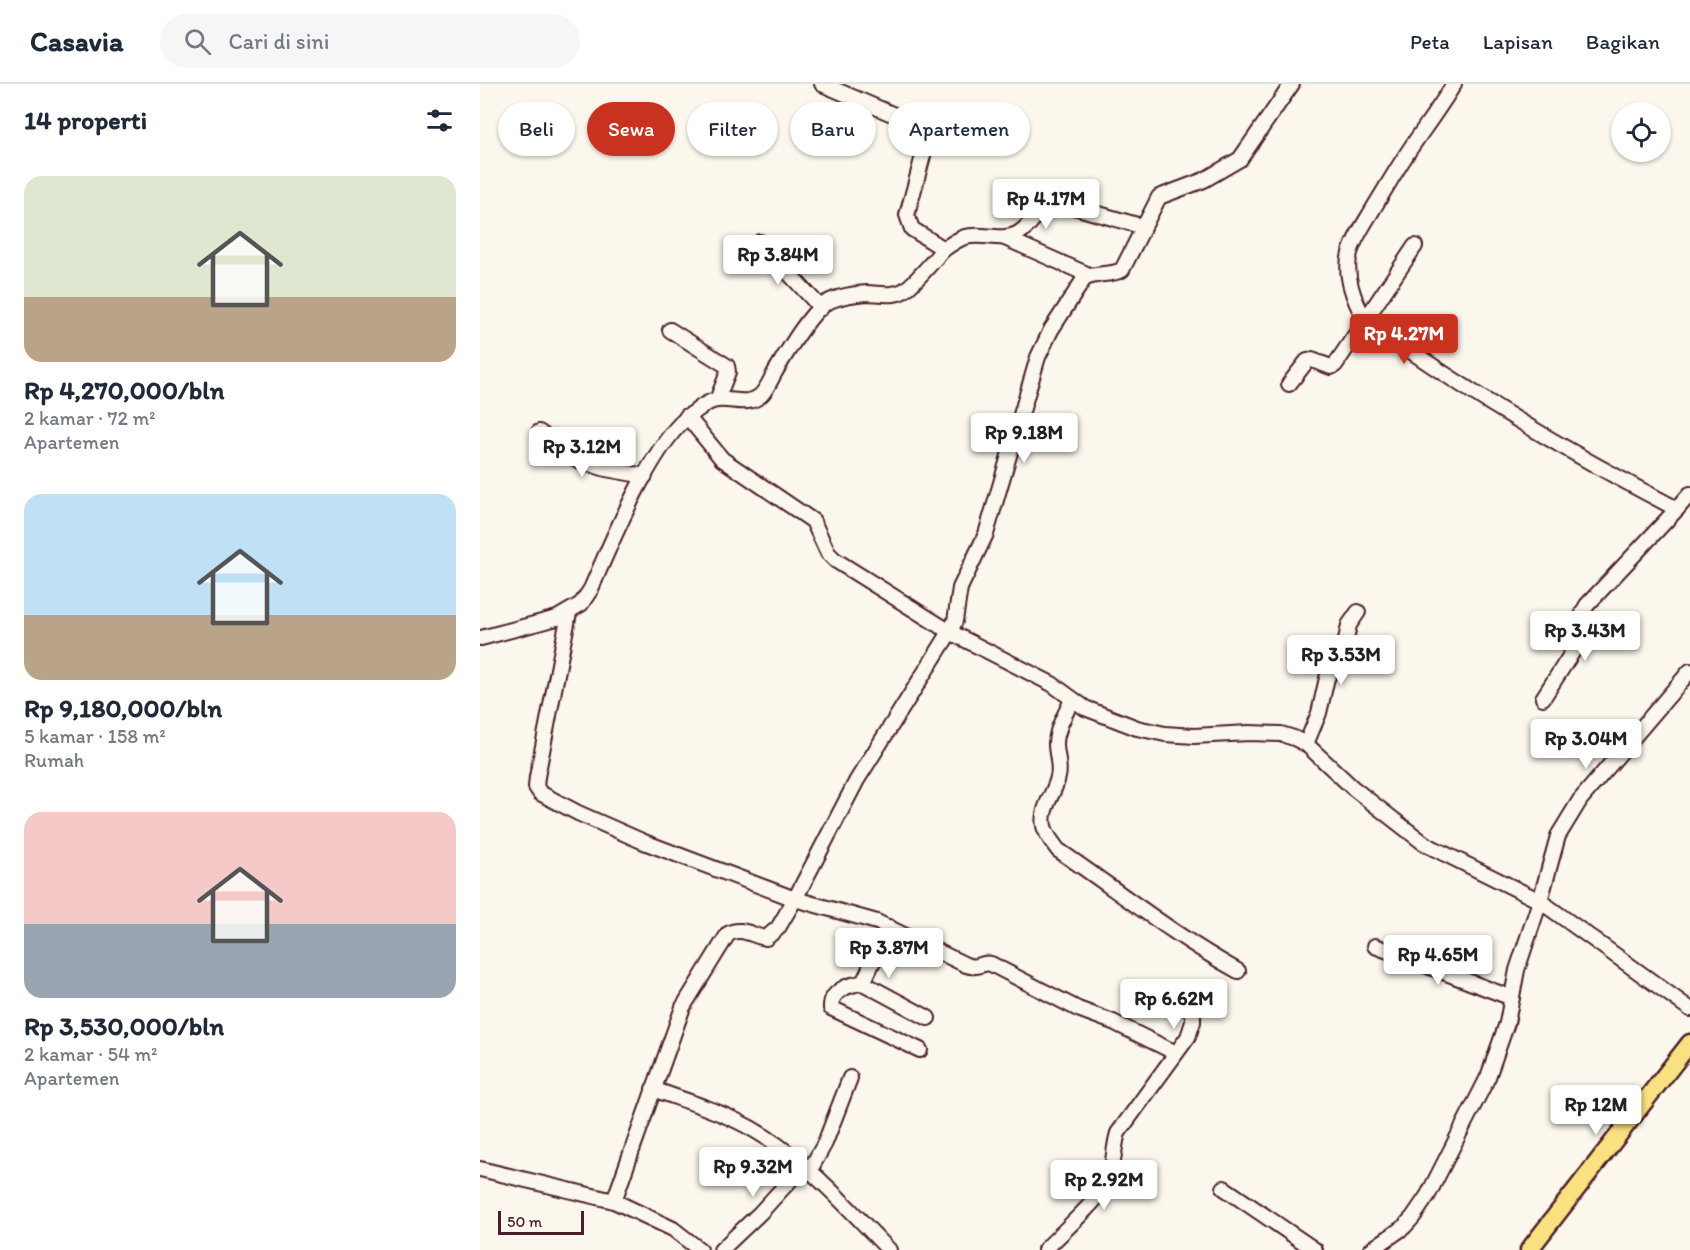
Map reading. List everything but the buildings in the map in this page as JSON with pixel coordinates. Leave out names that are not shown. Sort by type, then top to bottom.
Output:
[{"type":"main road","points":[[1529,1250],[1690,1043]]},
{"type":"street","points":[[614,1201],[683,1007],[728,934],[736,930],[761,937],[770,936],[778,928],[856,780],[950,632],[955,621],[960,588],[986,534],[1038,357],[1051,330],[1082,282],[1091,276],[1122,270],[1159,197],[1204,180],[1240,159],[1292,84]]},
{"type":"street","points":[[1454,84],[1440,108],[1409,150],[1358,235],[1350,254],[1349,274],[1355,301],[1365,319],[1419,357],[1532,429],[1677,509]]},
{"type":"street","points":[[828,85],[899,117],[924,132],[927,141],[907,214],[908,223],[912,229],[944,249]]},
{"type":"street","points":[[1005,238],[1028,227],[1046,203],[1054,200],[1144,227]]},
{"type":"street","points":[[480,638],[557,618],[581,604],[591,590],[645,476],[673,431],[687,416],[706,404],[717,400],[754,400],[762,394],[782,361],[825,304],[866,293],[904,291],[944,249],[965,237],[1005,238],[1091,276]]},
{"type":"street","points":[[760,242],[821,308]]},
{"type":"street","points":[[1289,384],[1306,361],[1312,360],[1331,367],[1335,365],[1415,246]]},
{"type":"street","points":[[670,330],[727,366],[728,372],[717,400]]},
{"type":"street","points":[[687,416],[722,459],[813,521],[828,553],[835,560],[950,632],[1053,684],[1085,708],[1149,732],[1194,736],[1281,734],[1306,744],[1353,788],[1425,844],[1540,901],[1690,1009]]},
{"type":"street","points":[[539,432],[577,460],[606,469],[645,476]]},
{"type":"street","points":[[1543,698],[1579,642],[1582,635],[1581,615],[1587,605],[1690,494]]},
{"type":"street","points":[[1306,744],[1319,713],[1327,678],[1340,656],[1349,625],[1358,612]]},
{"type":"street","points":[[569,613],[537,777],[536,787],[540,793],[578,813],[644,842],[795,899],[889,927],[973,968],[987,963],[991,964],[1078,1009],[1113,1022],[1176,1053]]},
{"type":"street","points":[[1371,1250],[1404,1227],[1428,1195],[1488,1077],[1498,1053],[1517,970],[1540,901],[1558,836],[1580,800],[1690,671]]},
{"type":"street","points":[[1072,700],[1056,742],[1058,777],[1046,807],[1044,819],[1049,838],[1058,850],[1162,925],[1238,971]]},
{"type":"street","points":[[863,983],[889,927]]},
{"type":"street","points":[[1375,946],[1512,998]]},
{"type":"street","points":[[920,1050],[831,1008],[831,1003],[839,991],[863,983],[928,1018]]},
{"type":"street","points":[[1044,1250],[1104,1188],[1111,1173],[1113,1148],[1118,1133],[1188,1037],[1193,1014],[1182,1003]]},
{"type":"street","points":[[721,1250],[807,1168],[825,1143],[850,1078]]},
{"type":"street","points":[[653,1089],[736,1120],[807,1168],[889,1250]]},
{"type":"street","points":[[480,1169],[614,1201],[673,1229],[700,1250]]},
{"type":"street","points":[[1224,1188],[1315,1250]]}]
